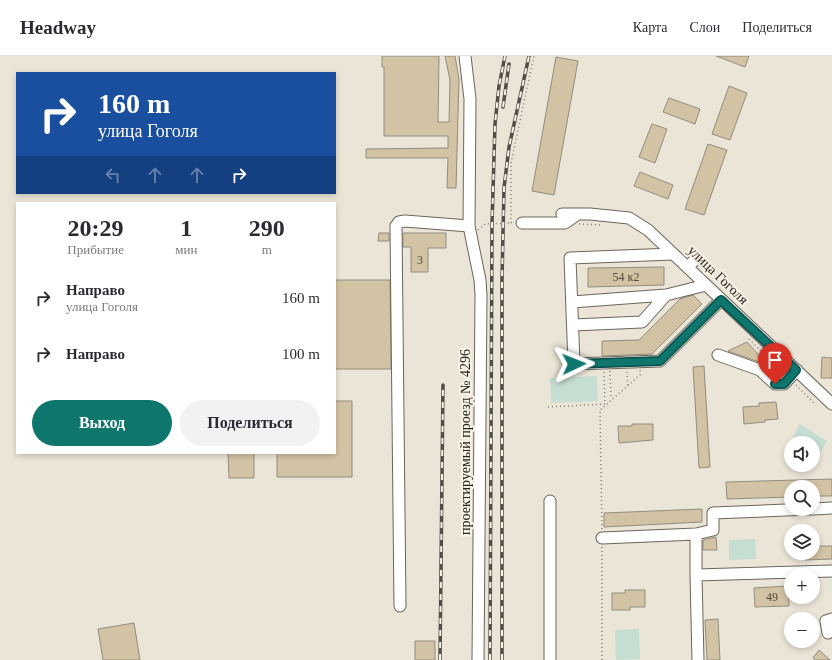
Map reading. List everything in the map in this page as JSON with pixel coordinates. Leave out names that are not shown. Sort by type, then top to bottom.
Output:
[{"type":"street","name":"проектируемый проезд № 4296","points":[[465,56],[470,99],[474,227],[481,295],[478,660]]},
{"type":"street","name":"улица Гоголя","points":[[562,214],[578,219],[615,216],[629,218],[648,230],[673,254],[691,263],[706,285],[832,404]]},
{"type":"street","points":[[517,223],[565,223],[578,219]]},
{"type":"street","points":[[400,606],[396,226],[399,222],[405,221],[474,227]]},
{"type":"street","points":[[673,254],[570,258],[574,364],[660,361],[721,300]]},
{"type":"street","points":[[572,302],[666,295],[706,285]]},
{"type":"street","points":[[573,325],[642,322],[666,295]]},
{"type":"street","points":[[718,355],[760,370],[775,384],[784,384],[796,370]]},
{"type":"street","points":[[550,501],[550,660]]},
{"type":"street","points":[[820,509],[832,508]]},
{"type":"street","points":[[602,538],[696,534],[713,530],[713,513],[784,510]]},
{"type":"street","points":[[696,534],[698,660]]},
{"type":"street","points":[[696,575],[832,571]]},
{"type":"street","points":[[828,633],[826,621],[832,619]]},
{"type":"path","points":[[517,223],[511,163],[534,56]]},
{"type":"path","points":[[578,219],[605,225]]},
{"type":"path","points":[[474,227],[485,224],[504,223]]},
{"type":"path","points":[[749,339],[816,405]]},
{"type":"path","points":[[602,660],[600,410],[605,404],[640,375],[640,362]]},
{"type":"path","points":[[604,363],[605,404]]},
{"type":"path","points":[[611,399],[610,370],[616,369]]},
{"type":"path","points":[[627,369],[628,386]]},
{"type":"path","points":[[548,407],[605,404]]},
{"type":"green space","points":[[597,376],[598,401],[551,403],[550,378]]},
{"type":"green space","points":[[800,424],[819,436],[793,436]]},
{"type":"green space","points":[[820,437],[827,441],[820,452]]},
{"type":"green space","points":[[755,539],[756,559],[729,560],[729,540]]},
{"type":"green space","points":[[639,629],[640,659],[616,660],[615,630]]},
{"type":"building","points":[[382,56],[439,56],[438,122],[449,122],[450,80],[445,56],[455,56],[459,79],[456,188],[447,188],[448,158],[366,158],[366,149],[448,148],[448,136],[384,136],[384,67],[382,67]]},
{"type":"building","points":[[716,56],[749,56],[745,67]]},
{"type":"building","points":[[556,57],[578,61],[554,195],[532,191]]},
{"type":"building","points":[[729,86],[747,93],[730,140],[712,134]]},
{"type":"building","points":[[669,98],[700,109],[695,124],[663,112]]},
{"type":"building","points":[[652,124],[667,129],[655,163],[639,157]]},
{"type":"building","points":[[708,144],[727,150],[704,215],[685,209]]},
{"type":"building","points":[[640,172],[673,185],[668,199],[634,186]]},
{"type":"building","points":[[379,233],[389,233],[389,241],[378,241]]},
{"type":"building","points":[[403,233],[446,233],[446,248],[428,248],[428,272],[411,272],[411,247],[403,247]]},
{"type":"building","points":[[664,267],[664,285],[588,287],[588,268]]},
{"type":"building","points":[[336,280],[390,280],[391,369],[336,369]]},
{"type":"building","points":[[693,295],[702,304],[652,354],[602,356],[602,341],[639,340],[680,299]]},
{"type":"building","points":[[747,342],[775,373],[762,363],[728,351]]},
{"type":"building","points":[[822,357],[832,358],[832,378],[821,378]]},
{"type":"building","points":[[704,366],[710,467],[699,468],[693,367]]},
{"type":"building","points":[[336,401],[352,401],[352,477],[277,477],[277,454],[336,454]]},
{"type":"building","points":[[776,402],[778,419],[744,424],[743,407],[759,406],[759,403]]},
{"type":"building","points":[[632,424],[653,424],[653,440],[619,443],[618,426],[632,426]]},
{"type":"building","points":[[228,454],[254,454],[254,478],[229,478]]},
{"type":"building","points":[[832,479],[832,496],[820,496],[820,480],[797,480]]},
{"type":"building","points":[[784,480],[784,497],[727,499],[726,482]]},
{"type":"building","points":[[702,509],[702,522],[604,527],[604,513]]},
{"type":"building","points":[[716,537],[717,550],[703,550],[703,540]]},
{"type":"building","points":[[820,546],[832,546],[832,559],[820,559]]},
{"type":"building","points":[[784,586],[784,604],[789,604],[789,606],[755,607],[754,588]]},
{"type":"building","points":[[625,590],[645,590],[645,607],[630,607],[630,610],[612,610],[612,593],[625,593]]},
{"type":"building","points":[[718,619],[720,660],[707,660],[705,620]]},
{"type":"building","points":[[134,623],[140,660],[103,660],[98,629]]},
{"type":"building","points":[[415,641],[435,641],[435,660],[415,660]]},
{"type":"building","points":[[819,650],[830,660],[815,660],[813,658]]},
{"type":"railway","points":[[490,660],[492,224],[495,124],[499,86],[505,56]]},
{"type":"railway","points":[[502,660],[502,280],[504,188],[509,147],[529,56]]},
{"type":"railway","points":[[503,107],[509,64]]},
{"type":"railway","points":[[440,660],[443,385]]},
{"type":"route","points":[[574,364],[660,361],[721,300],[796,370],[784,384],[775,384]]}]
